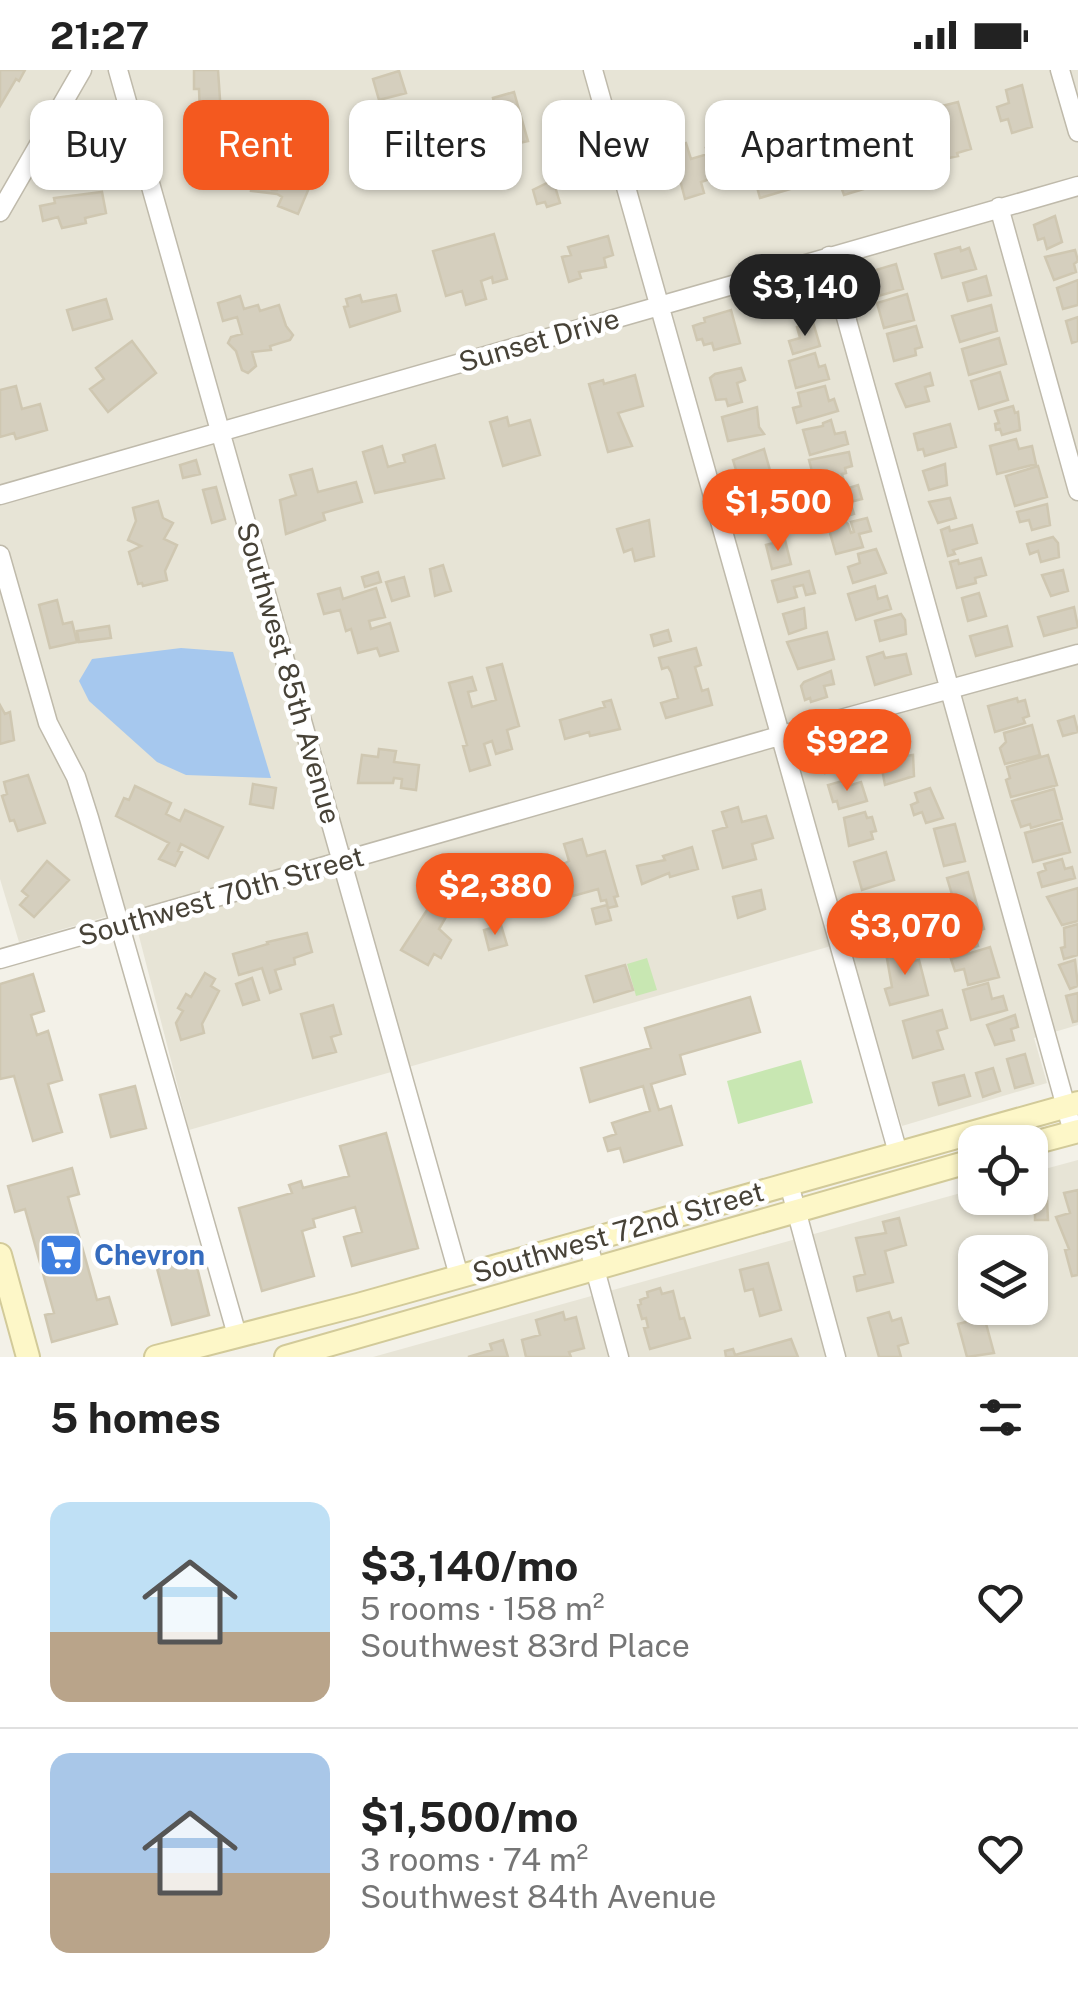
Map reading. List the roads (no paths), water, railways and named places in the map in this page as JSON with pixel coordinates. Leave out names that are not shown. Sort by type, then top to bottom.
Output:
[{"type":"main road","name":"Southwest 72nd Street","points":[[156,1357],[1072,1105]]},
{"type":"main road","points":[[1048,1139],[1076,1132]]},
{"type":"main road","points":[[898,1153],[906,1180]]},
{"type":"main road","name":"Southwest 72nd Street","points":[[286,1357],[958,1165]]},
{"type":"main road","points":[[0,1254],[28,1357]]},
{"type":"main road","points":[[394,1325],[400,1310],[459,1290],[459,1276]]},
{"type":"street","points":[[0,212],[82,70]]},
{"type":"street","name":"Southwest 85th Avenue","points":[[118,70],[459,1276]]},
{"type":"street","points":[[592,70],[898,1153]]},
{"type":"street","points":[[1060,70],[1078,132]]},
{"type":"street","name":"Sunset Drive","points":[[0,496],[1078,186]]},
{"type":"street","points":[[999,207],[1078,491]]},
{"type":"street","points":[[829,256],[1072,1105],[1076,1132]]},
{"type":"street","points":[[0,554],[44,710],[80,788],[237,1335]]},
{"type":"street","name":"Southwest 70th Street","points":[[0,959],[1078,654]]},
{"type":"street","points":[[789,1184],[836,1357]]},
{"type":"street","points":[[587,1240],[619,1357]]},
{"type":"water","points":[[181,648],[233,652],[271,778],[186,775],[157,762],[89,701],[79,681],[92,659]]},
{"type":"place","name":"Chevron","points":[[61,1255]]}]
